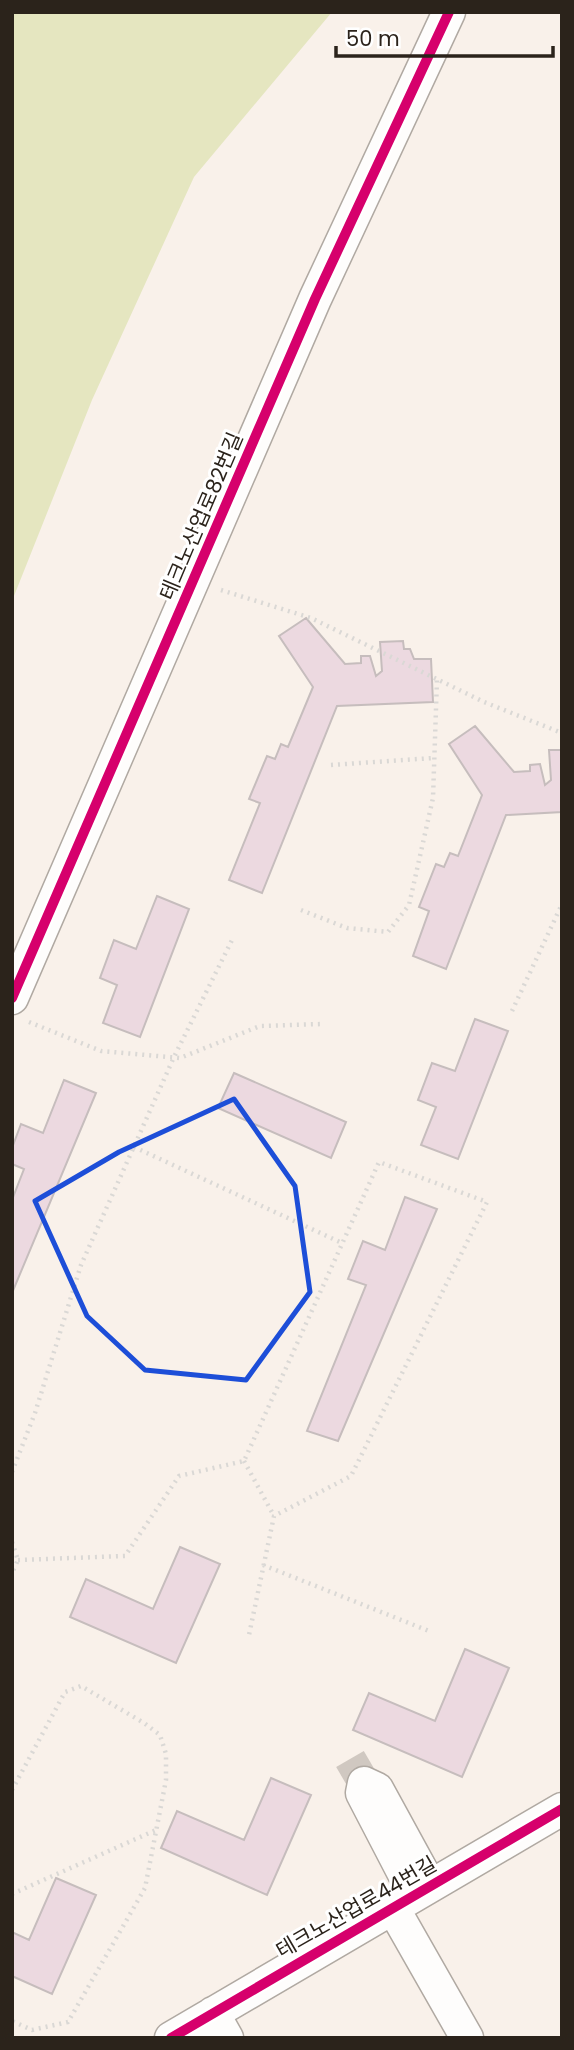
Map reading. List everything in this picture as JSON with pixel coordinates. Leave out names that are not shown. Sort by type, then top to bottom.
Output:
[{"type":"street","name":"테크노산업로82번길","points":[[16,1009],[193,582],[315,299],[449,12]]},
{"type":"street","name":"테크노산업로44번길","points":[[171,2038],[220,2025],[413,1896],[562,1809]]},
{"type":"street","name":"테크노산업로44번길","points":[[413,1896],[467,2038]]},
{"type":"path","points":[[193,582],[311,618],[437,679],[562,733]]},
{"type":"path","points":[[301,910],[347,928],[388,932],[409,905],[433,799],[437,679]]},
{"type":"path","points":[[331,765],[433,758]]},
{"type":"path","points":[[512,1011],[562,904]]},
{"type":"path","points":[[12,1472],[35,1413],[81,1265],[174,1057],[233,938]]},
{"type":"path","points":[[16,1009],[100,1051],[180,1058],[260,1026],[322,1024]]},
{"type":"path","points":[[134,1147],[342,1243]]},
{"type":"path","points":[[244,1461],[379,1162],[487,1202],[351,1476],[274,1516]]},
{"type":"path","points":[[244,1461],[274,1516],[249,1635]]},
{"type":"path","points":[[18,1560],[125,1556],[179,1476],[244,1461]]},
{"type":"path","points":[[12,1542],[18,1560],[12,1573]]},
{"type":"path","points":[[263,1565],[429,1631]]},
{"type":"path","points":[[12,1790],[65,1692],[81,1686],[160,1735],[166,1754],[166,1780],[145,1888],[68,2022],[32,2030],[12,2021]]},
{"type":"path","points":[[12,1894],[156,1830]]},
{"type":"highlighted area","points":[[234,1099],[295,1186],[310,1292],[246,1380],[145,1370],[87,1316],[35,1201],[119,1152]]},
{"type":"green space","points":[[12,12],[332,12],[194,177],[92,400],[12,601]]},
{"type":"building","points":[[306,618],[345,664],[361,663],[361,656],[370,656],[376,676],[382,671],[380,642],[403,641],[404,649],[410,649],[414,659],[431,659],[433,702],[337,706],[262,893],[229,880],[260,803],[249,799],[267,756],[275,759],[281,744],[288,747],[313,687],[279,636]]},
{"type":"building","points":[[475,726],[514,772],[530,771],[530,765],[540,764],[545,785],[551,780],[549,750],[562,750],[562,812],[506,815],[446,969],[413,956],[429,911],[419,907],[436,864],[444,867],[450,853],[458,856],[482,795],[449,744]]},
{"type":"building","points":[[157,896],[189,909],[140,1037],[103,1023],[117,985],[100,978],[114,940],[136,949]]},
{"type":"building","points":[[475,1019],[508,1031],[458,1159],[421,1145],[436,1107],[418,1100],[432,1063],[455,1071]]},
{"type":"building","points":[[234,1073],[346,1122],[331,1158],[218,1108]]},
{"type":"building","points":[[64,1080],[96,1093],[12,1293],[12,1200],[24,1169],[12,1164],[12,1148],[21,1124],[43,1133]]},
{"type":"building","points":[[405,1197],[437,1209],[338,1441],[307,1431],[366,1285],[348,1279],[363,1241],[385,1250]]},
{"type":"building","points":[[180,1547],[220,1564],[176,1663],[70,1617],[86,1579],[153,1609]]},
{"type":"building","points":[[465,1649],[509,1668],[462,1777],[353,1730],[369,1693],[435,1721]]},
{"type":"building","points":[[271,1778],[311,1795],[267,1895],[161,1848],[177,1811],[244,1840]]},
{"type":"building","points":[[56,1878],[96,1895],[52,1994],[12,1976],[12,1932],[29,1940]]},
{"type":"tunnel","points":[[350,1759],[364,1783]]},
{"type":"cycle path","points":[[12,998],[315,299],[449,12]]},
{"type":"cycle path","points":[[171,2038],[562,1809]]}]
